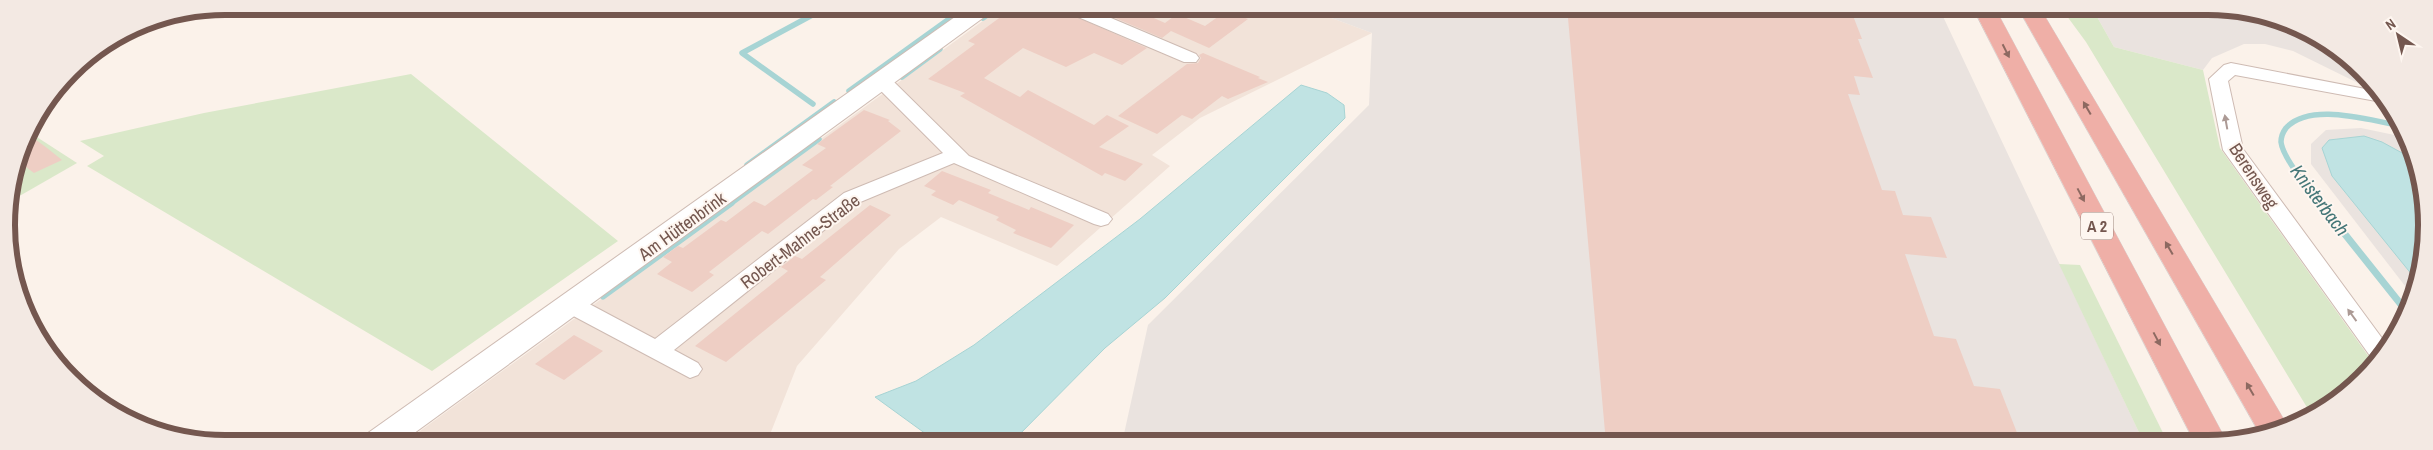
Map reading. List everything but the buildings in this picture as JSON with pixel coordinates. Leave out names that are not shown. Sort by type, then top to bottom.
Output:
[{"type":"highway","name":"A 2","points":[[1988,15],[2208,435]]},
{"type":"highway","points":[[2033,15],[2271,425]]},
{"type":"street","name":"Am Hüttenbrink","points":[[389,435],[572,305],[972,15]]},
{"type":"street","points":[[1089,15],[1190,58]]},
{"type":"street","name":"Berensweg","points":[[2374,96],[2231,69],[2218,79],[2233,150],[2378,349]]},
{"type":"street","points":[[878,83],[887,86],[962,160],[1101,219]]},
{"type":"street","name":"Robert-Mahne-Straße","points":[[656,351],[851,198],[956,155]]},
{"type":"street","points":[[572,305],[690,369]]},
{"type":"shaded area","points":[[991,15],[1324,15],[1372,33],[1200,118],[1152,155],[1170,166],[1057,266],[941,217],[899,249],[797,366],[770,435],[415,435]]},
{"type":"shaded area","points":[[1324,15],[1942,15],[2140,435],[1124,435],[1148,325],[1369,105],[1372,33]]},
{"type":"shaded area","points":[[2096,15],[2222,15],[2249,19],[2276,26],[2313,43],[2336,58],[2365,86],[2293,51],[2265,44],[2244,44],[2212,58],[2203,70],[2114,47]]},
{"type":"shaded area","points":[[2361,128],[2398,136],[2411,171],[2418,211],[2418,239],[2408,290],[2311,164],[2311,144],[2326,130]]},
{"type":"green space","points":[[2066,15],[2096,15],[2114,47],[2203,70],[2220,148],[2370,358],[2346,383],[2325,400],[2308,409],[2086,42]]},
{"type":"green space","points":[[411,74],[618,241],[432,371],[87,166],[104,156],[80,141],[204,113]]},
{"type":"green space","points":[[35,136],[77,163],[17,197],[26,157]]},
{"type":"green space","points":[[2059,264],[2080,265],[2164,435],[2140,435]]},
{"type":"water","points":[[1301,85],[1327,93],[1344,105],[1345,118],[1165,298],[1105,348],[1019,435],[927,435],[875,397],[916,381],[974,345],[1140,219]]},
{"type":"water","points":[[2364,136],[2382,142],[2404,154],[2408,159],[2418,211],[2418,239],[2412,275],[2332,176],[2322,148],[2329,140]]},
{"type":"waterway","points":[[812,15],[742,53],[813,104]]},
{"type":"waterway","points":[[849,91],[955,15]]},
{"type":"waterway","points":[[983,18],[987,15]]},
{"type":"waterway","points":[[902,77],[940,49]]},
{"type":"waterway","points":[[747,165],[834,102]]},
{"type":"waterway","name":"Knisterbach","points":[[2321,204],[2298,174],[2283,149],[2281,140],[2286,128],[2296,120],[2324,114],[2392,124]]},
{"type":"waterway","points":[[730,204],[819,139]]},
{"type":"waterway","points":[[603,296],[731,203]]},
{"type":"waterway","name":"Knisterbach","points":[[2320,203],[2402,305]]}]
